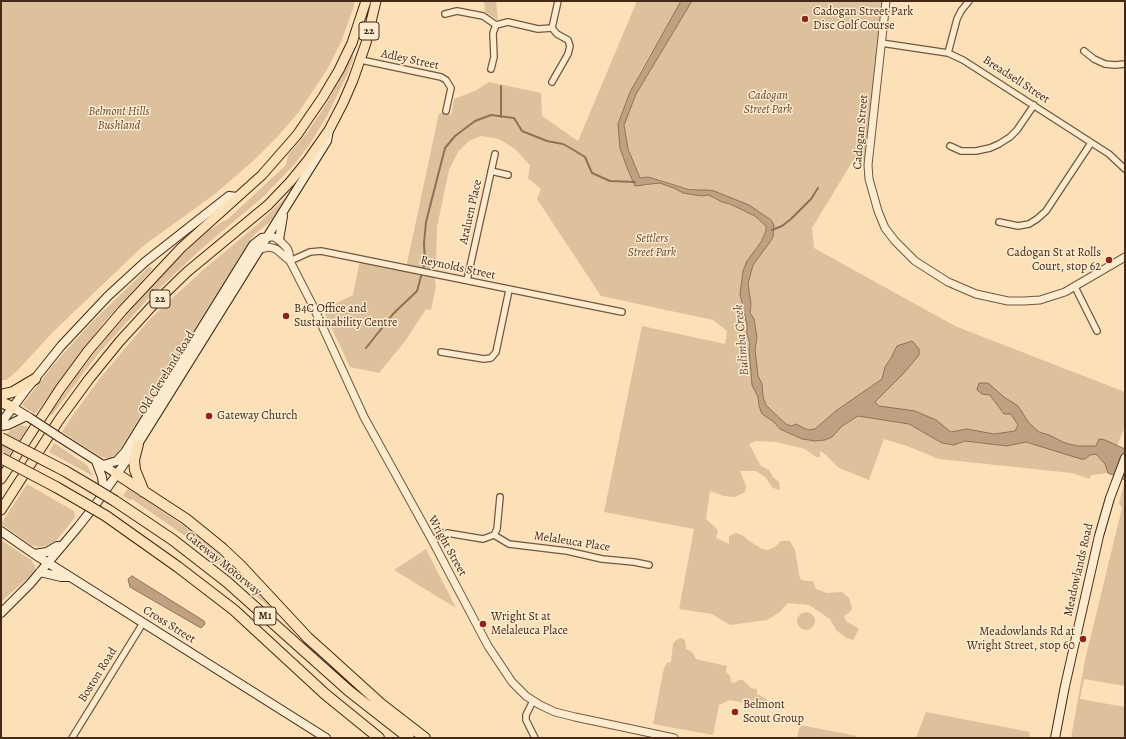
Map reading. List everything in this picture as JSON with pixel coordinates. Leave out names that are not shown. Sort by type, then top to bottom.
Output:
[{"type":"highway","name":"22","points":[[1,479],[45,410],[103,333],[161,268],[202,228],[262,175],[281,155],[310,117],[331,84],[357,29],[366,1]]},
{"type":"highway","name":"Old Cleveland Road","points":[[1,510],[63,415],[89,379],[120,341],[153,305],[182,278],[278,194],[308,160],[329,130],[343,103],[361,60],[376,1]]},
{"type":"highway","points":[[1,394],[13,392],[35,379]]},
{"type":"highway","points":[[1,402],[12,407]]},
{"type":"highway","name":"Gateway Motorway","points":[[1,438],[92,487],[161,532],[222,578],[349,691],[409,738]]},
{"type":"highway","points":[[138,444],[134,460],[135,470],[144,492]]},
{"type":"highway","name":"M1","points":[[1,458],[56,487],[106,516],[168,559],[228,605],[325,694],[379,738]]},
{"type":"highway","points":[[117,474],[186,519],[223,549],[241,566],[308,638],[381,704],[425,738]]},
{"type":"main road","name":"Old Cleveland Road","points":[[1,613],[63,546],[138,444],[247,267],[260,249],[328,141],[329,130]]},
{"type":"main road","points":[[1,425],[12,407],[75,330],[126,279],[145,262],[229,196],[237,197]]},
{"type":"main road","points":[[279,240],[283,220],[282,213]]},
{"type":"main road","points":[[99,463],[117,461],[125,452],[253,245],[262,238],[268,236]]},
{"type":"main road","points":[[12,407],[117,474]]},
{"type":"main road","points":[[1,425],[8,425],[29,417]]},
{"type":"main road","name":"Meadowlands Road","points":[[1055,738],[1098,536],[1125,458]]},
{"type":"main road","points":[[99,463],[104,492]]},
{"type":"main road","name":"Cross Street","points":[[1,532],[69,577],[326,738]]},
{"type":"main road","points":[[34,554],[51,550],[57,546],[63,546]]},
{"type":"main road","points":[[40,572],[61,577],[69,577]]},
{"type":"street","points":[[552,28],[558,1]]},
{"type":"street","name":"Cadogan Street","points":[[886,1],[868,160],[869,179],[878,211],[885,228],[895,241],[915,261],[943,278],[976,294],[993,299],[1024,301],[1040,300],[1065,292],[1075,287],[1125,257]]},
{"type":"street","points":[[948,53],[961,11],[969,1]]},
{"type":"street","points":[[445,14],[458,11],[483,16],[496,25],[508,22],[538,29],[552,28]]},
{"type":"street","points":[[490,69],[494,57],[493,33],[496,25]]},
{"type":"street","points":[[552,28],[557,34],[568,40],[570,46],[568,54],[552,82]]},
{"type":"street","name":"Breadsell Street","points":[[881,43],[948,53],[974,66],[1109,154],[1125,169]]},
{"type":"street","points":[[1084,51],[1094,59],[1105,64],[1125,64]]},
{"type":"street","name":"Adley Street","points":[[361,60],[442,77],[451,88],[446,111]]},
{"type":"street","points":[[950,146],[961,150],[976,151],[990,148],[999,144],[1010,137],[1017,130],[1034,105]]},
{"type":"street","points":[[999,222],[1018,226],[1029,224],[1037,219],[1046,211],[1091,143]]},
{"type":"street","name":"Araluen Place","points":[[467,280],[495,154]]},
{"type":"street","name":"Araluen Place","points":[[491,171],[508,175]]},
{"type":"street","points":[[268,236],[279,240]]},
{"type":"street","name":"Wright Street","points":[[279,240],[287,248],[290,261],[364,417],[432,540],[488,646],[512,682],[533,701],[556,712],[674,738]]},
{"type":"street","name":"Wright Street","points":[[260,249],[269,247],[276,249],[290,261]]},
{"type":"street","name":"Reynolds Street","points":[[290,261],[310,252],[321,251],[622,312]]},
{"type":"street","points":[[1075,287],[1097,331]]},
{"type":"street","points":[[440,352],[484,359],[491,358],[496,352],[509,290]]},
{"type":"street","points":[[432,540],[447,533],[483,539],[494,535],[497,529],[500,497]]},
{"type":"street","name":"Melaleuca Place","points":[[494,535],[509,544],[567,551],[602,559],[649,565]]},
{"type":"street","name":"Boston Road","points":[[72,738],[143,623]]},
{"type":"street","points":[[533,701],[526,715],[526,720],[535,738]]},
{"type":"green space","name":"Belmont Hills Bushland","points":[[1,1],[355,1],[341,42],[328,68],[299,112],[278,136],[253,161],[215,194],[143,246],[54,331],[16,372],[6,380],[1,380]]},
{"type":"green space","points":[[484,1],[496,1],[498,20],[485,12]]},
{"type":"green space","name":"Settlers Street Park","points":[[637,1],[681,1],[630,92],[618,124],[622,154],[631,176],[645,186],[660,183],[683,193],[701,196],[709,195],[755,216],[766,226],[766,231],[761,242],[747,261],[743,271],[747,335],[750,343],[749,349],[752,385],[758,397],[762,414],[774,422],[780,429],[802,439],[815,441],[825,440],[832,437],[842,426],[858,416],[909,424],[942,443],[954,445],[965,441],[1007,446],[1026,442],[1090,455],[1096,454],[1105,464],[1108,473],[1092,475],[1089,479],[1072,473],[939,459],[907,446],[884,439],[869,480],[839,468],[820,451],[820,457],[816,457],[805,449],[776,442],[756,441],[749,444],[761,466],[769,470],[773,477],[779,482],[780,490],[773,488],[765,477],[756,471],[740,471],[746,486],[745,492],[735,497],[724,496],[710,491],[706,519],[718,530],[716,538],[729,544],[729,536],[736,533],[744,536],[762,549],[768,550],[775,547],[781,541],[790,541],[795,550],[800,579],[805,581],[813,581],[816,589],[827,593],[842,592],[849,598],[852,608],[850,612],[844,616],[846,621],[859,629],[853,640],[846,638],[836,630],[830,619],[809,605],[788,603],[780,612],[767,620],[730,625],[712,614],[679,609],[694,529],[604,512],[642,326],[725,344],[727,331],[713,320],[601,296],[537,199],[541,189],[528,178],[530,165],[515,149],[499,139],[481,136],[469,141],[458,152],[449,170],[437,227],[436,264],[434,274],[436,286],[431,310],[426,309],[406,340],[379,373],[350,367],[323,310],[353,295],[360,259],[406,268],[439,113],[451,115],[454,99],[477,90],[489,82],[541,93],[542,116],[578,141]]},
{"type":"green space","name":"Cadogan Street Park","points":[[692,1],[886,1],[868,160],[854,159],[812,228],[814,248],[955,326],[1125,392],[1125,426],[1117,446],[1105,440],[1096,446],[1078,446],[1065,443],[1039,432],[1028,423],[1015,431],[994,434],[967,429],[951,432],[936,420],[880,406],[875,402],[821,424],[815,429],[808,430],[796,424],[791,426],[786,424],[766,405],[763,397],[762,384],[758,376],[755,349],[757,337],[754,320],[750,313],[751,304],[748,284],[753,265],[773,237],[771,220],[708,190],[697,190],[648,177],[640,178],[628,149],[624,125],[636,94]]},
{"type":"green space","points":[[353,54],[348,73],[327,116],[310,144],[293,166],[263,197],[200,250],[147,300],[98,354],[52,415],[50,414],[78,374],[108,336],[165,272],[206,232],[229,218],[286,165],[288,155],[307,133],[327,103]]},
{"type":"green space","points":[[287,196],[271,221],[255,234],[249,242],[117,454],[110,459],[101,457],[62,432],[101,377],[150,319],[204,269],[257,225]]},
{"type":"green space","points":[[149,267],[153,268],[104,322],[35,414],[22,405],[55,363],[91,323]]},
{"type":"green space","points":[[21,425],[28,427],[1,467],[1,438],[11,430]]},
{"type":"green space","points":[[54,443],[87,465],[93,476],[49,452]]},
{"type":"green space","points":[[1125,481],[1125,686],[1084,679],[1080,699],[1125,707],[1125,738],[1071,738],[1085,660],[1122,508],[1119,503]]},
{"type":"green space","points":[[27,484],[74,511],[75,517],[57,540],[47,546],[39,547],[31,545],[1,524]]},
{"type":"green space","points":[[128,488],[181,524],[208,545],[235,569],[269,605],[268,606],[185,536],[132,499],[130,500],[123,496]]},
{"type":"green space","points":[[1,540],[31,560],[35,566],[35,569],[34,573],[1,602]]},
{"type":"green space","points":[[426,549],[456,608],[394,570]]},
{"type":"green space","points":[[806,612],[812,615],[815,621],[812,627],[806,630],[800,627],[797,621],[800,615]]},
{"type":"green space","points":[[681,638],[685,640],[686,649],[692,652],[696,659],[727,666],[726,672],[730,676],[731,682],[734,683],[739,680],[743,680],[751,688],[757,689],[757,694],[765,698],[771,704],[769,708],[730,700],[719,705],[713,735],[653,724],[664,668],[667,663],[671,662],[673,644],[676,640]]},
{"type":"green space","points":[[926,712],[1030,732],[1029,738],[916,738]]},
{"type":"green space","points":[[800,725],[857,736],[856,738],[797,738]]},
{"type":"shaded area","points":[[681,1],[692,1],[636,94],[624,125],[628,149],[640,178],[648,177],[688,189],[714,191],[749,205],[771,220],[774,225],[773,237],[753,265],[748,284],[751,304],[750,313],[754,319],[757,337],[755,349],[758,376],[762,384],[763,397],[766,405],[786,424],[791,426],[796,424],[808,430],[815,429],[837,410],[882,379],[885,367],[897,346],[912,341],[919,349],[919,355],[903,374],[875,402],[879,406],[915,411],[936,420],[951,432],[967,429],[994,434],[1015,431],[1018,425],[1011,414],[1004,414],[990,395],[982,394],[977,390],[979,383],[988,383],[1004,397],[1018,406],[1029,423],[1039,432],[1065,443],[1078,446],[1096,446],[1099,439],[1105,440],[1125,449],[1125,480],[1108,473],[1105,464],[1096,454],[1090,455],[1085,459],[1081,459],[1026,442],[1007,446],[965,441],[954,445],[942,443],[909,424],[858,416],[842,426],[832,437],[825,440],[815,441],[802,439],[780,429],[774,422],[762,414],[758,397],[752,385],[749,349],[750,343],[747,335],[747,325],[740,294],[743,271],[747,261],[761,242],[766,231],[766,226],[755,216],[709,195],[701,196],[683,193],[660,183],[635,186],[620,148],[618,124],[630,92]]},
{"type":"shaded area","points":[[132,576],[204,621],[205,624],[201,628],[130,587],[128,579]]},
{"type":"waterway","points":[[501,86],[501,117]]},
{"type":"waterway","points":[[366,348],[393,314],[417,291],[425,262],[424,243],[426,222],[445,148],[455,136],[475,121],[491,115],[514,118],[522,131],[547,141],[563,144],[585,157],[592,173],[610,181],[635,182]]},
{"type":"waterway","points":[[772,230],[782,226],[791,219],[811,199],[818,188]]},
{"type":"place","name":"Cadogan Street Park Disc Golf Course","points":[[805,19]]},
{"type":"place","name":"Cadogan St at Rolls Court, stop 62","points":[[1109,260]]},
{"type":"place","name":"B4C Office and Sustainability Centre","points":[[286,316]]},
{"type":"place","name":"Gateway Church","points":[[209,416]]},
{"type":"place","name":"Wright St at Melaleuca Place","points":[[483,624]]},
{"type":"place","name":"Meadowlands Rd at Wright Street, stop 60","points":[[1083,639]]},
{"type":"place","name":"Belmont Scout Group","points":[[735,712]]},
{"type":"water label","name":"Bulimba Creek","points":[[742,340]]}]
